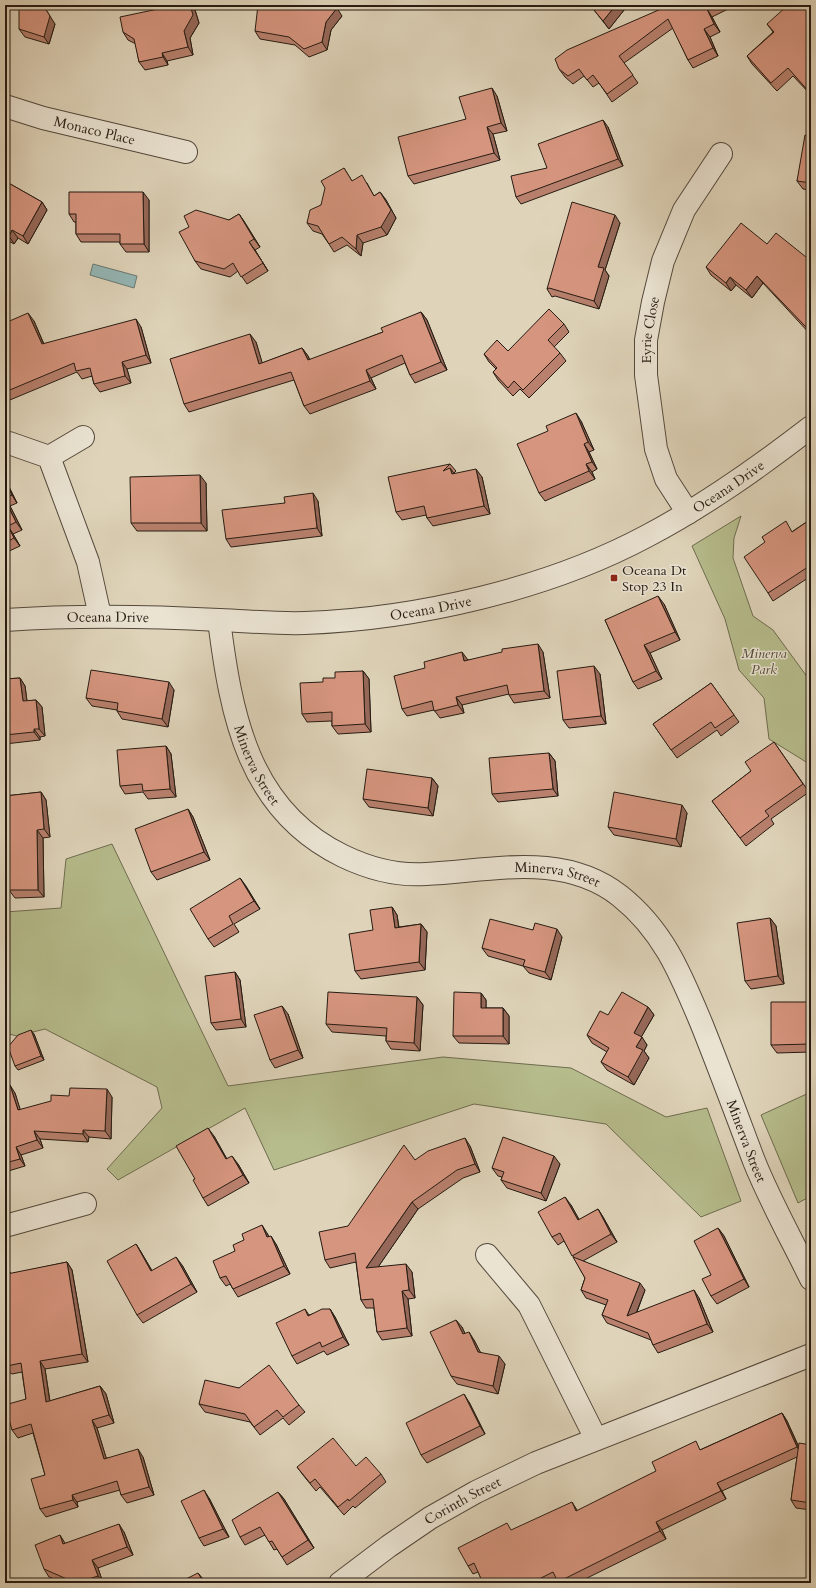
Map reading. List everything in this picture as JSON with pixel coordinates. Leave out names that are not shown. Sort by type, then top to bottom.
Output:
[{"type":"street","name":"Monaco Place","points":[[5,106],[43,118],[186,152]]},
{"type":"street","name":"Eyrie Close","points":[[688,513],[666,478],[656,449],[646,374],[646,340],[653,302],[666,254],[684,210],[721,154]]},
{"type":"street","name":"Oceana Drive","points":[[5,620],[100,616],[219,620],[260,623],[306,623],[375,616],[446,605],[545,579],[591,562],[646,537],[730,487],[811,427]]},
{"type":"street","points":[[9,443],[49,457],[83,437]]},
{"type":"street","points":[[49,457],[88,562],[100,616]]},
{"type":"street","name":"Minerva Street","points":[[219,620],[226,678],[235,717],[258,775],[278,806],[302,830],[329,850],[358,864],[388,871],[415,874],[501,867],[540,866],[570,871],[591,878],[613,891],[641,915],[662,940],[678,968],[717,1062],[755,1162],[811,1279]]},
{"type":"street","points":[[5,1226],[85,1204]]},
{"type":"street","points":[[487,1255],[529,1305],[596,1439]]},
{"type":"street","name":"Corinth Street","points":[[340,1583],[424,1522],[476,1492],[536,1463],[811,1355]]},
{"type":"green space","name":"Minerva Park","points":[[741,516],[734,538],[733,558],[753,616],[773,630],[808,678],[811,679],[811,765],[769,739],[764,698],[739,670],[725,619],[692,546]]},
{"type":"green space","points":[[112,844],[228,1086],[443,1057],[571,1068],[666,1117],[707,1108],[741,1201],[701,1217],[606,1124],[474,1104],[274,1170],[245,1108],[118,1180],[107,1169],[162,1108],[157,1087],[45,1029],[17,1036],[5,1033],[5,912],[61,908],[66,859]]},
{"type":"green space","points":[[811,1092],[811,1196],[798,1203],[761,1115]]},
{"type":"water","points":[[93,264],[137,276],[134,288],[90,275]]},
{"type":"building","points":[[19,5],[43,5],[50,16],[44,37],[19,29]]},
{"type":"building","points":[[177,5],[190,5],[193,15],[184,31],[188,47],[162,53],[163,57],[139,62],[134,39],[123,32],[120,17]]},
{"type":"building","points":[[258,5],[333,5],[337,8],[326,22],[322,42],[304,49],[289,37],[255,31]]},
{"type":"building","points":[[590,5],[616,5],[603,21]]},
{"type":"building","points":[[670,5],[714,5],[707,9],[714,24],[704,29],[713,48],[688,60],[668,19],[619,56],[633,75],[607,94],[593,75],[587,80],[579,69],[568,76],[559,69],[555,59],[567,50]]},
{"type":"building","points":[[788,5],[811,5],[811,94],[788,68],[771,83],[747,56],[774,32],[767,24]]},
{"type":"building","points":[[492,88],[501,123],[487,127],[494,153],[408,176],[398,137],[466,119],[459,97]]},
{"type":"building","points":[[603,120],[618,159],[516,197],[511,176],[547,168],[538,144]]},
{"type":"building","points":[[805,135],[811,136],[811,183],[797,181]]},
{"type":"building","points":[[344,168],[352,181],[362,175],[374,196],[380,192],[391,210],[381,227],[357,235],[356,249],[342,237],[329,244],[318,226],[307,223],[310,210],[321,205],[325,188],[321,181]]},
{"type":"building","points":[[5,181],[42,202],[23,236],[12,230],[9,236],[5,234]]},
{"type":"building","points":[[69,192],[143,192],[144,244],[120,244],[120,234],[76,234],[76,214],[69,214]]},
{"type":"building","points":[[572,202],[615,215],[598,267],[604,268],[594,301],[549,288],[547,289]]},
{"type":"building","points":[[196,210],[229,220],[239,214],[254,239],[249,242],[263,263],[241,277],[233,263],[224,269],[195,261],[179,232],[189,227],[184,216]]},
{"type":"building","points":[[741,223],[767,244],[776,233],[811,261],[811,325],[807,328],[757,276],[746,290],[730,277],[726,283],[706,267]]},
{"type":"building","points":[[549,309],[564,324],[548,340],[560,353],[523,390],[514,381],[508,388],[493,372],[497,368],[484,354],[497,340],[508,351]]},
{"type":"building","points":[[421,312],[441,362],[410,375],[402,355],[366,370],[370,381],[304,406],[291,372],[184,404],[170,359],[250,334],[259,364],[302,348],[308,360],[383,332],[381,328]]},
{"type":"building","points":[[28,313],[42,344],[136,319],[146,355],[122,362],[125,376],[94,384],[90,368],[76,371],[74,363],[5,392],[5,323]]},
{"type":"building","points":[[576,413],[588,442],[584,444],[592,462],[586,464],[589,471],[539,493],[517,444],[548,431],[546,426]]},
{"type":"building","points":[[450,464],[443,471],[450,468],[452,474],[476,469],[484,506],[427,518],[424,506],[396,512],[388,477]]},
{"type":"building","points":[[200,475],[201,523],[131,523],[130,477]]},
{"type":"building","points":[[5,481],[12,495],[5,498]]},
{"type":"building","points":[[313,493],[317,528],[226,539],[222,510],[285,503],[284,497]]},
{"type":"building","points":[[5,500],[16,522],[8,526],[14,538],[5,543]]},
{"type":"building","points":[[811,519],[811,565],[768,593],[744,557],[765,542],[762,537],[786,521],[792,532]]},
{"type":"building","points":[[658,596],[675,632],[644,645],[656,671],[633,682],[605,620]]},
{"type":"building","points":[[538,644],[544,691],[509,695],[507,685],[456,697],[458,705],[434,711],[432,701],[402,709],[394,676],[425,668],[424,662],[462,652],[464,661],[502,652],[502,649]]},
{"type":"building","points":[[594,666],[601,716],[563,720],[557,671]]},
{"type":"building","points":[[91,670],[169,682],[162,719],[117,711],[118,703],[86,698]]},
{"type":"building","points":[[363,671],[365,724],[332,726],[332,712],[302,714],[300,683],[323,682],[323,678],[335,678],[335,672]]},
{"type":"building","points":[[20,678],[23,701],[36,700],[39,729],[34,729],[34,732],[5,735],[5,679]]},
{"type":"building","points":[[711,683],[734,715],[715,728],[711,722],[671,750],[653,724]]},
{"type":"building","points":[[774,742],[803,784],[765,811],[769,816],[740,838],[712,801],[751,771],[745,762]]},
{"type":"building","points":[[166,746],[170,789],[143,791],[142,784],[120,786],[117,750]]},
{"type":"building","points":[[549,753],[553,789],[492,794],[489,758]]},
{"type":"building","points":[[367,769],[432,778],[428,808],[363,799]]},
{"type":"building","points":[[41,792],[44,829],[37,830],[38,890],[9,890],[9,862],[5,862],[5,796]]},
{"type":"building","points":[[614,792],[682,805],[676,839],[608,827]]},
{"type":"building","points":[[188,809],[204,852],[151,872],[135,829]]},
{"type":"building","points":[[240,878],[254,901],[229,916],[233,924],[208,939],[190,909]]},
{"type":"building","points":[[392,907],[395,928],[421,924],[419,962],[355,971],[349,934],[373,930],[370,910]]},
{"type":"building","points":[[770,918],[778,976],[745,981],[737,923]]},
{"type":"building","points":[[490,919],[533,930],[535,923],[557,929],[545,972],[523,966],[525,960],[482,948]]},
{"type":"building","points":[[235,972],[241,1019],[211,1023],[205,976]]},
{"type":"building","points":[[328,992],[417,997],[414,1043],[386,1041],[387,1028],[326,1024]]},
{"type":"building","points":[[454,992],[481,993],[481,1008],[503,1008],[503,1036],[453,1036]]},
{"type":"building","points":[[622,992],[648,1007],[634,1033],[642,1037],[636,1047],[643,1050],[628,1077],[601,1062],[609,1048],[587,1035],[600,1011],[608,1015]]},
{"type":"building","points":[[771,1002],[811,1002],[811,1044],[771,1045]]},
{"type":"building","points":[[282,1006],[298,1050],[270,1060],[254,1015]]},
{"type":"building","points":[[31,1030],[41,1056],[15,1066],[8,1047],[18,1035]]},
{"type":"building","points":[[10,1085],[18,1110],[51,1101],[51,1095],[69,1096],[70,1088],[107,1089],[105,1131],[83,1130],[83,1134],[34,1131],[37,1140],[16,1147],[20,1159],[5,1163],[5,1086]]},
{"type":"building","points":[[208,1128],[226,1159],[232,1156],[243,1175],[203,1198],[193,1180],[195,1179],[176,1146]]},
{"type":"building","points":[[503,1137],[554,1156],[541,1193],[501,1180],[504,1172],[492,1168]]},
{"type":"building","points":[[465,1138],[475,1164],[457,1170],[412,1202],[366,1268],[406,1264],[409,1290],[402,1291],[407,1328],[377,1332],[373,1299],[361,1300],[355,1253],[325,1260],[319,1232],[348,1226],[404,1145],[415,1160],[428,1151]]},
{"type":"building","points":[[565,1197],[578,1220],[598,1209],[611,1234],[572,1256],[560,1233],[552,1237],[538,1212]]},
{"type":"building","points":[[262,1225],[267,1237],[271,1236],[284,1266],[233,1289],[226,1276],[220,1278],[213,1261],[235,1251],[233,1245],[244,1240],[242,1234]]},
{"type":"building","points":[[718,1228],[744,1279],[711,1296],[702,1279],[711,1275],[694,1241]]},
{"type":"building","points":[[136,1244],[151,1271],[176,1257],[191,1284],[137,1315],[107,1261]]},
{"type":"building","points":[[573,1257],[640,1283],[627,1316],[694,1290],[707,1324],[653,1345],[648,1333],[602,1315],[608,1300],[581,1290],[585,1278]]},
{"type":"building","points":[[67,1262],[82,1354],[40,1361],[46,1402],[100,1386],[109,1415],[92,1420],[104,1459],[138,1449],[149,1487],[121,1495],[117,1481],[72,1495],[73,1500],[40,1509],[31,1479],[45,1475],[31,1424],[12,1430],[5,1405],[26,1399],[21,1363],[7,1366],[5,1364],[5,1266],[7,1274]]},
{"type":"building","points":[[305,1309],[308,1316],[322,1309],[330,1309],[343,1337],[322,1347],[320,1342],[292,1356],[276,1323]]},
{"type":"building","points":[[456,1320],[463,1334],[469,1332],[478,1352],[499,1356],[493,1386],[451,1376],[430,1332]]},
{"type":"building","points":[[269,1365],[299,1405],[283,1417],[277,1410],[254,1427],[245,1414],[199,1404],[205,1380],[239,1388]]},
{"type":"building","points":[[464,1394],[480,1426],[421,1455],[406,1423]]},
{"type":"building","points":[[782,1413],[797,1447],[717,1483],[721,1491],[656,1522],[660,1531],[558,1582],[553,1572],[531,1583],[483,1583],[474,1563],[468,1566],[458,1548],[507,1523],[511,1530],[572,1502],[576,1511],[656,1471],[652,1462],[696,1441],[700,1450]]},
{"type":"building","points":[[333,1438],[356,1466],[366,1457],[381,1474],[349,1501],[348,1499],[338,1507],[315,1479],[310,1483],[297,1467]]},
{"type":"building","points":[[799,1443],[811,1445],[811,1503],[791,1500]]},
{"type":"building","points":[[204,1490],[223,1529],[199,1538],[181,1501]]},
{"type":"building","points":[[278,1492],[308,1540],[282,1557],[272,1541],[269,1542],[260,1527],[240,1537],[232,1520]]},
{"type":"building","points":[[119,1524],[127,1547],[92,1560],[98,1576],[76,1583],[44,1569],[35,1545],[60,1535],[63,1544]]},
{"type":"building","points":[[198,1573],[204,1583],[180,1582]]},
{"type":"place","name":"Oceana Dt Stop 23 In","points":[[614,578]]}]
